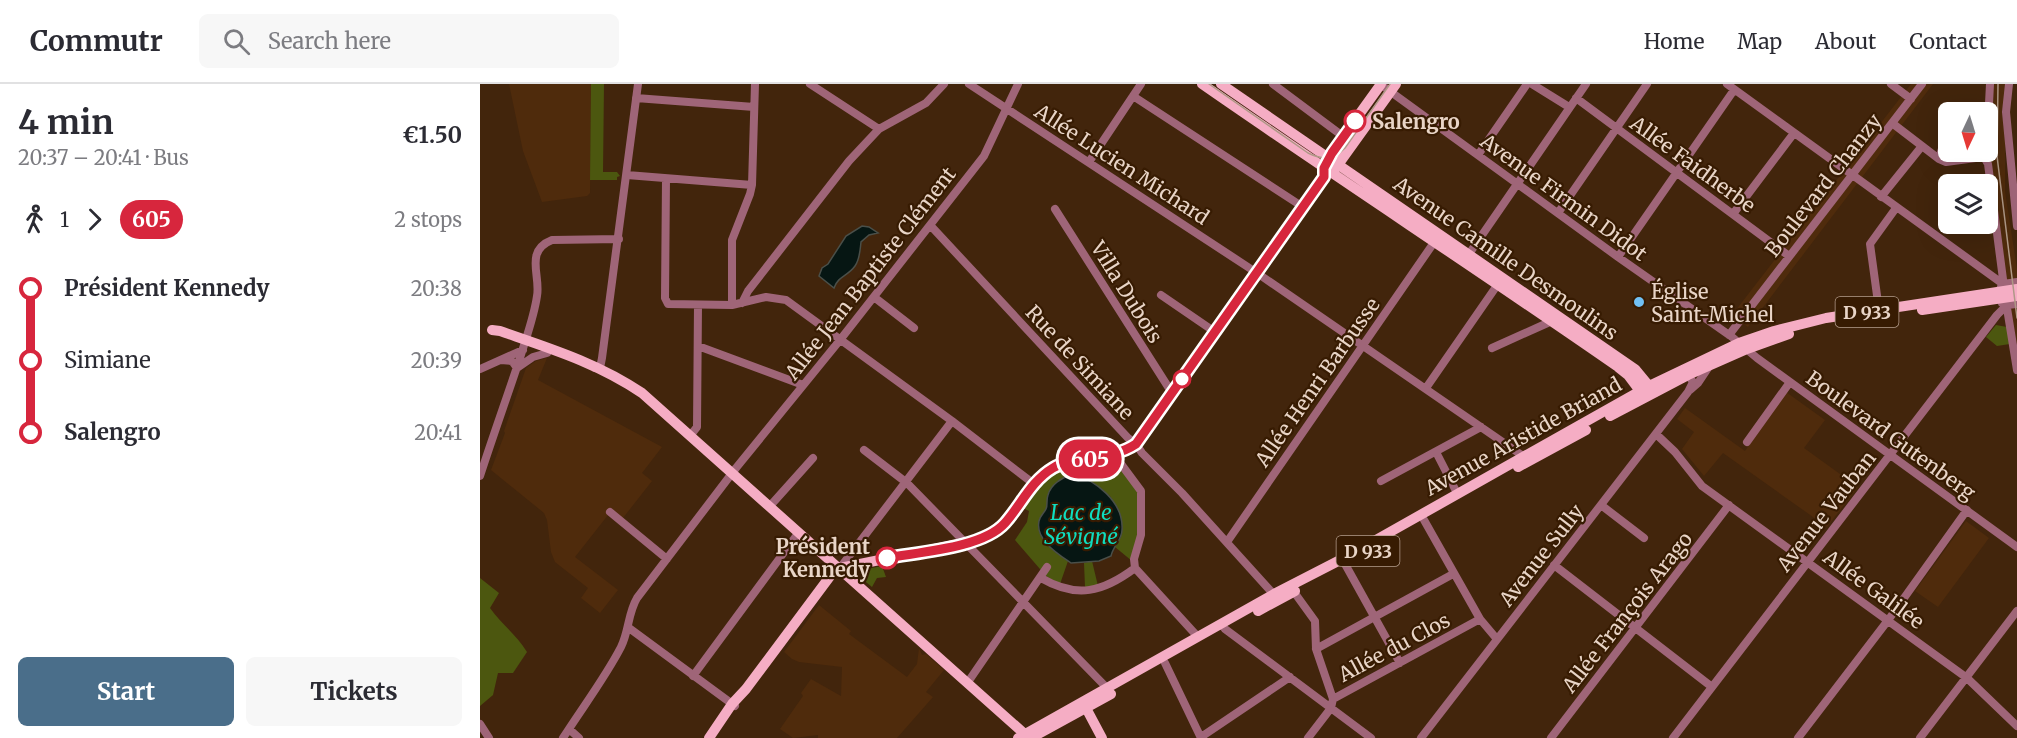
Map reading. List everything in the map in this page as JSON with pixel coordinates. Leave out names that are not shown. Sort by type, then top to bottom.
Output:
[{"type":"main road","points":[[1202,84],[1330,168]]},
{"type":"main road","points":[[1221,84],[1330,168]]},
{"type":"main road","points":[[1330,168],[1344,137],[1380,84]]},
{"type":"main road","points":[[709,738],[840,568],[987,537],[1005,523],[1034,484],[1054,467],[1114,454],[1136,444],[1330,168],[1394,88]]},
{"type":"main road","name":"Avenue Camille Desmoulins","points":[[1330,168],[1625,372],[1646,390]]},
{"type":"main road","name":"Avenue Camille Desmoulins","points":[[1330,168],[1469,254],[1635,369],[1646,390]]},
{"type":"main road","name":"Avenue Aristide Briand","points":[[1276,597],[1294,592],[1424,520],[1646,390],[1688,375],[1743,346],[1824,326],[2004,295],[2017,289]]},
{"type":"main road","name":"Avenue Aristide Briand","points":[[1027,737],[1082,705],[1165,663],[1223,626],[1523,456],[1646,390],[1743,346],[1800,324],[1878,310],[2004,295]]},
{"type":"main road","points":[[480,326],[500,331],[524,345],[566,357],[633,387]]},
{"type":"main road","points":[[524,345],[600,368],[633,387],[733,472],[1027,737]]},
{"type":"main road","name":"Avenue Aristide Briand","points":[[1027,737],[1064,715],[1066,710],[1082,705],[1107,688],[1198,637],[1223,626]]},
{"type":"main road","points":[[1082,705],[1102,738]]},
{"type":"street","points":[[600,368],[638,84]]},
{"type":"street","points":[[732,305],[732,240],[752,185],[755,84]]},
{"type":"street","points":[[810,84],[879,129]]},
{"type":"street","points":[[742,303],[748,291],[849,161],[879,129],[926,103],[944,84]]},
{"type":"street","name":"Allée Lucien Michard","points":[[969,84],[1257,273],[1523,456]]},
{"type":"street","name":"Allée Jean Baptiste Clément","points":[[563,738],[621,647],[629,628],[633,606],[733,472],[984,156],[1018,84]]},
{"type":"street","points":[[1089,162],[1141,84]]},
{"type":"street","points":[[1273,84],[1344,137]]},
{"type":"street","name":"Avenue Firmin Didot","points":[[1380,84],[1394,88],[1478,155],[1743,346]]},
{"type":"street","points":[[1478,155],[1527,84]]},
{"type":"street","points":[[1532,84],[1569,107]]},
{"type":"street","points":[[1469,254],[1586,84]]},
{"type":"street","points":[[1558,213],[1647,84]]},
{"type":"street","points":[[1891,84],[1911,99]]},
{"type":"street","name":"Boulevard Chanzy","points":[[1729,335],[1922,84]]},
{"type":"street","points":[[1989,102],[1990,84]]},
{"type":"street","points":[[2009,84],[2006,112],[2017,226]]},
{"type":"street","points":[[1618,257],[1676,173],[1730,87],[1881,196],[2017,304]]},
{"type":"street","points":[[1133,96],[1303,207]]},
{"type":"street","points":[[636,98],[754,107]]},
{"type":"street","name":"Allée Faidherbe","points":[[1576,98],[1789,256]]},
{"type":"street","points":[[1892,123],[1938,158]]},
{"type":"street","points":[[1733,214],[1794,133]]},
{"type":"street","points":[[1881,196],[1922,146]]},
{"type":"street","points":[[1988,162],[2004,295],[2017,370]]},
{"type":"street","points":[[627,175],[752,185]]},
{"type":"street","points":[[666,178],[666,301],[673,305],[732,305],[766,297],[780,298],[952,421],[1034,484]]},
{"type":"street","points":[[1878,310],[1870,244],[1896,208]]},
{"type":"street","name":"Villa Dubois","points":[[1055,209],[1172,393]]},
{"type":"street","name":"Rue de Simiane","points":[[930,225],[1276,597]]},
{"type":"street","points":[[480,476],[524,345],[537,297],[535,262],[543,244],[552,240],[619,239]]},
{"type":"street","name":"Allée Henri Barbusse","points":[[1227,542],[1435,241]]},
{"type":"street","points":[[2004,295],[2017,282]]},
{"type":"street","points":[[1426,388],[1498,284]]},
{"type":"street","points":[[1161,295],[1215,332]]},
{"type":"street","name":"Avenue Vauban","points":[[1673,738],[1990,323],[2004,295]]},
{"type":"street","points":[[874,297],[914,328]]},
{"type":"street","points":[[690,436],[697,427],[698,305]]},
{"type":"street","points":[[1492,348],[1552,321]]},
{"type":"street","points":[[480,369],[501,360],[524,345]]},
{"type":"street","points":[[698,346],[803,385]]},
{"type":"street","name":"Boulevard Gutenberg","points":[[1743,346],[2017,546]]},
{"type":"street","points":[[517,368],[533,357],[547,353]]},
{"type":"street","points":[[501,360],[512,361],[517,368]]},
{"type":"street","name":"Avenue Sully","points":[[1421,738],[1496,638],[1710,365]]},
{"type":"street","points":[[1688,375],[1693,382],[1688,392]]},
{"type":"street","points":[[1747,442],[1790,382]]},
{"type":"street","points":[[840,568],[952,421]]},
{"type":"street","points":[[1381,481],[1481,427]]},
{"type":"street","name":"Allée Galilée","points":[[1656,434],[1675,452],[1702,486],[1967,678],[2017,726]]},
{"type":"street","points":[[864,450],[907,483],[1107,688]]},
{"type":"street","points":[[1436,452],[1457,493]]},
{"type":"street","points":[[770,506],[813,458]]},
{"type":"street","points":[[1121,464],[1141,491],[1141,535],[1134,559],[1135,568],[1198,637]]},
{"type":"street","points":[[1600,505],[1644,538]]},
{"type":"street","name":"Allée François Arago","points":[[1551,738],[1730,505]]},
{"type":"street","points":[[1798,738],[1888,620],[1967,510]]},
{"type":"street","points":[[610,512],[667,559]]},
{"type":"street","points":[[1424,520],[1480,619],[1496,638]]},
{"type":"street","points":[[693,676],[799,532]]},
{"type":"street","points":[[1345,564],[1400,663]]},
{"type":"street","points":[[1554,565],[1712,687]]},
{"type":"street","points":[[968,682],[1047,567]]},
{"type":"street","points":[[1041,578],[1056,587],[1087,591],[1102,587],[1135,568]]},
{"type":"street","points":[[1316,649],[1454,574]]},
{"type":"street","points":[[1294,592],[1315,621],[1316,649],[1332,703]]},
{"type":"street","points":[[1920,738],[2017,611]]},
{"type":"street","name":"Allée du Clos","points":[[1332,703],[1480,619]]},
{"type":"street","points":[[1223,626],[1290,677],[1332,703],[1371,738]]},
{"type":"street","points":[[629,628],[734,705]]},
{"type":"street","points":[[1165,663],[1201,738],[1290,677]]},
{"type":"street","points":[[1308,738],[1332,703]]},
{"type":"street","points":[[480,724],[489,738]]},
{"type":"street","points":[[569,729],[579,738]]},
{"type":"shaded area","points":[[509,84],[591,84],[590,193],[587,196],[542,202],[523,151]]},
{"type":"shaded area","points":[[1911,84],[1933,84],[1748,327],[1732,315]]},
{"type":"shaded area","points":[[1988,84],[2008,84],[2005,115],[2005,191],[2017,269],[2017,380],[1996,234],[1998,234],[1998,174],[1990,174],[1990,162],[1998,162],[1998,102],[1988,102]]},
{"type":"shaded area","points":[[547,358],[538,380],[662,447],[642,473],[652,481],[623,518],[612,510],[575,557],[618,590],[600,613],[581,598],[588,588],[555,562],[544,513],[491,470],[526,368],[536,361]]},
{"type":"shaded area","points":[[1786,392],[1825,420],[1804,448],[1858,487],[1827,527],[1723,453],[1704,476],[1682,449],[1694,432],[1677,419],[1685,408],[1745,451]]},
{"type":"shaded area","points":[[1966,521],[1989,538],[1938,607],[1915,591]]},
{"type":"shaded area","points":[[819,605],[851,631],[849,634],[907,677],[917,664],[919,648],[922,655],[926,654],[944,670],[926,692],[933,697],[897,738],[818,738],[818,735],[793,738],[780,729],[803,696],[801,693],[811,679],[841,696],[842,667],[799,662],[784,652]]},
{"type":"green space","points":[[591,84],[604,84],[603,172],[617,172],[620,176],[617,180],[590,180]]},
{"type":"green space","points":[[1996,325],[2007,327],[2010,344],[1997,346],[1986,337]]},
{"type":"green space","points":[[1090,462],[1095,467],[1112,471],[1121,467],[1138,492],[1139,534],[1132,561],[1115,547],[1118,543],[1121,520],[1110,496],[1083,477],[1071,474],[1058,481],[1047,497],[1047,508],[1054,551],[1068,561],[1060,584],[1046,576],[1015,540],[1027,522],[1029,511],[1025,509],[1027,502],[1038,484],[1061,468]]},
{"type":"green space","points":[[1092,561],[1098,586],[1085,587],[1084,563]]},
{"type":"green space","points":[[882,566],[886,577],[877,578],[872,587],[861,578],[862,570]]},
{"type":"green space","points":[[480,578],[499,593],[490,608],[527,652],[513,673],[498,673],[493,695],[480,706]]},
{"type":"water","points":[[862,226],[869,227],[878,233],[869,235],[861,242],[857,263],[834,288],[819,276],[822,268],[828,264],[846,236]]},
{"type":"water","name":"Lac de Sévigné","points":[[1071,474],[1089,481],[1106,493],[1118,510],[1122,534],[1111,556],[1099,561],[1071,563],[1049,546],[1040,534],[1039,521],[1047,507],[1049,491],[1057,482]]},
{"type":"tram line","points":[[1209,84],[1308,153],[1323,158],[1337,155],[1345,148],[1390,84]]},
{"type":"tram line","points":[[1998,84],[1997,156],[2017,318]]},
{"type":"bus line","name":"605","points":[[887,558],[987,537],[1005,523],[1034,484],[1054,467],[1114,454],[1136,444],[1324,177],[1324,168],[1332,153],[1355,121]]},
{"type":"place","name":"Salengro","points":[[1355,121]]},
{"type":"place","name":"Église Saint-Michel","points":[[1639,302]]},
{"type":"place","name":"Président Kennedy","points":[[887,558]]}]
